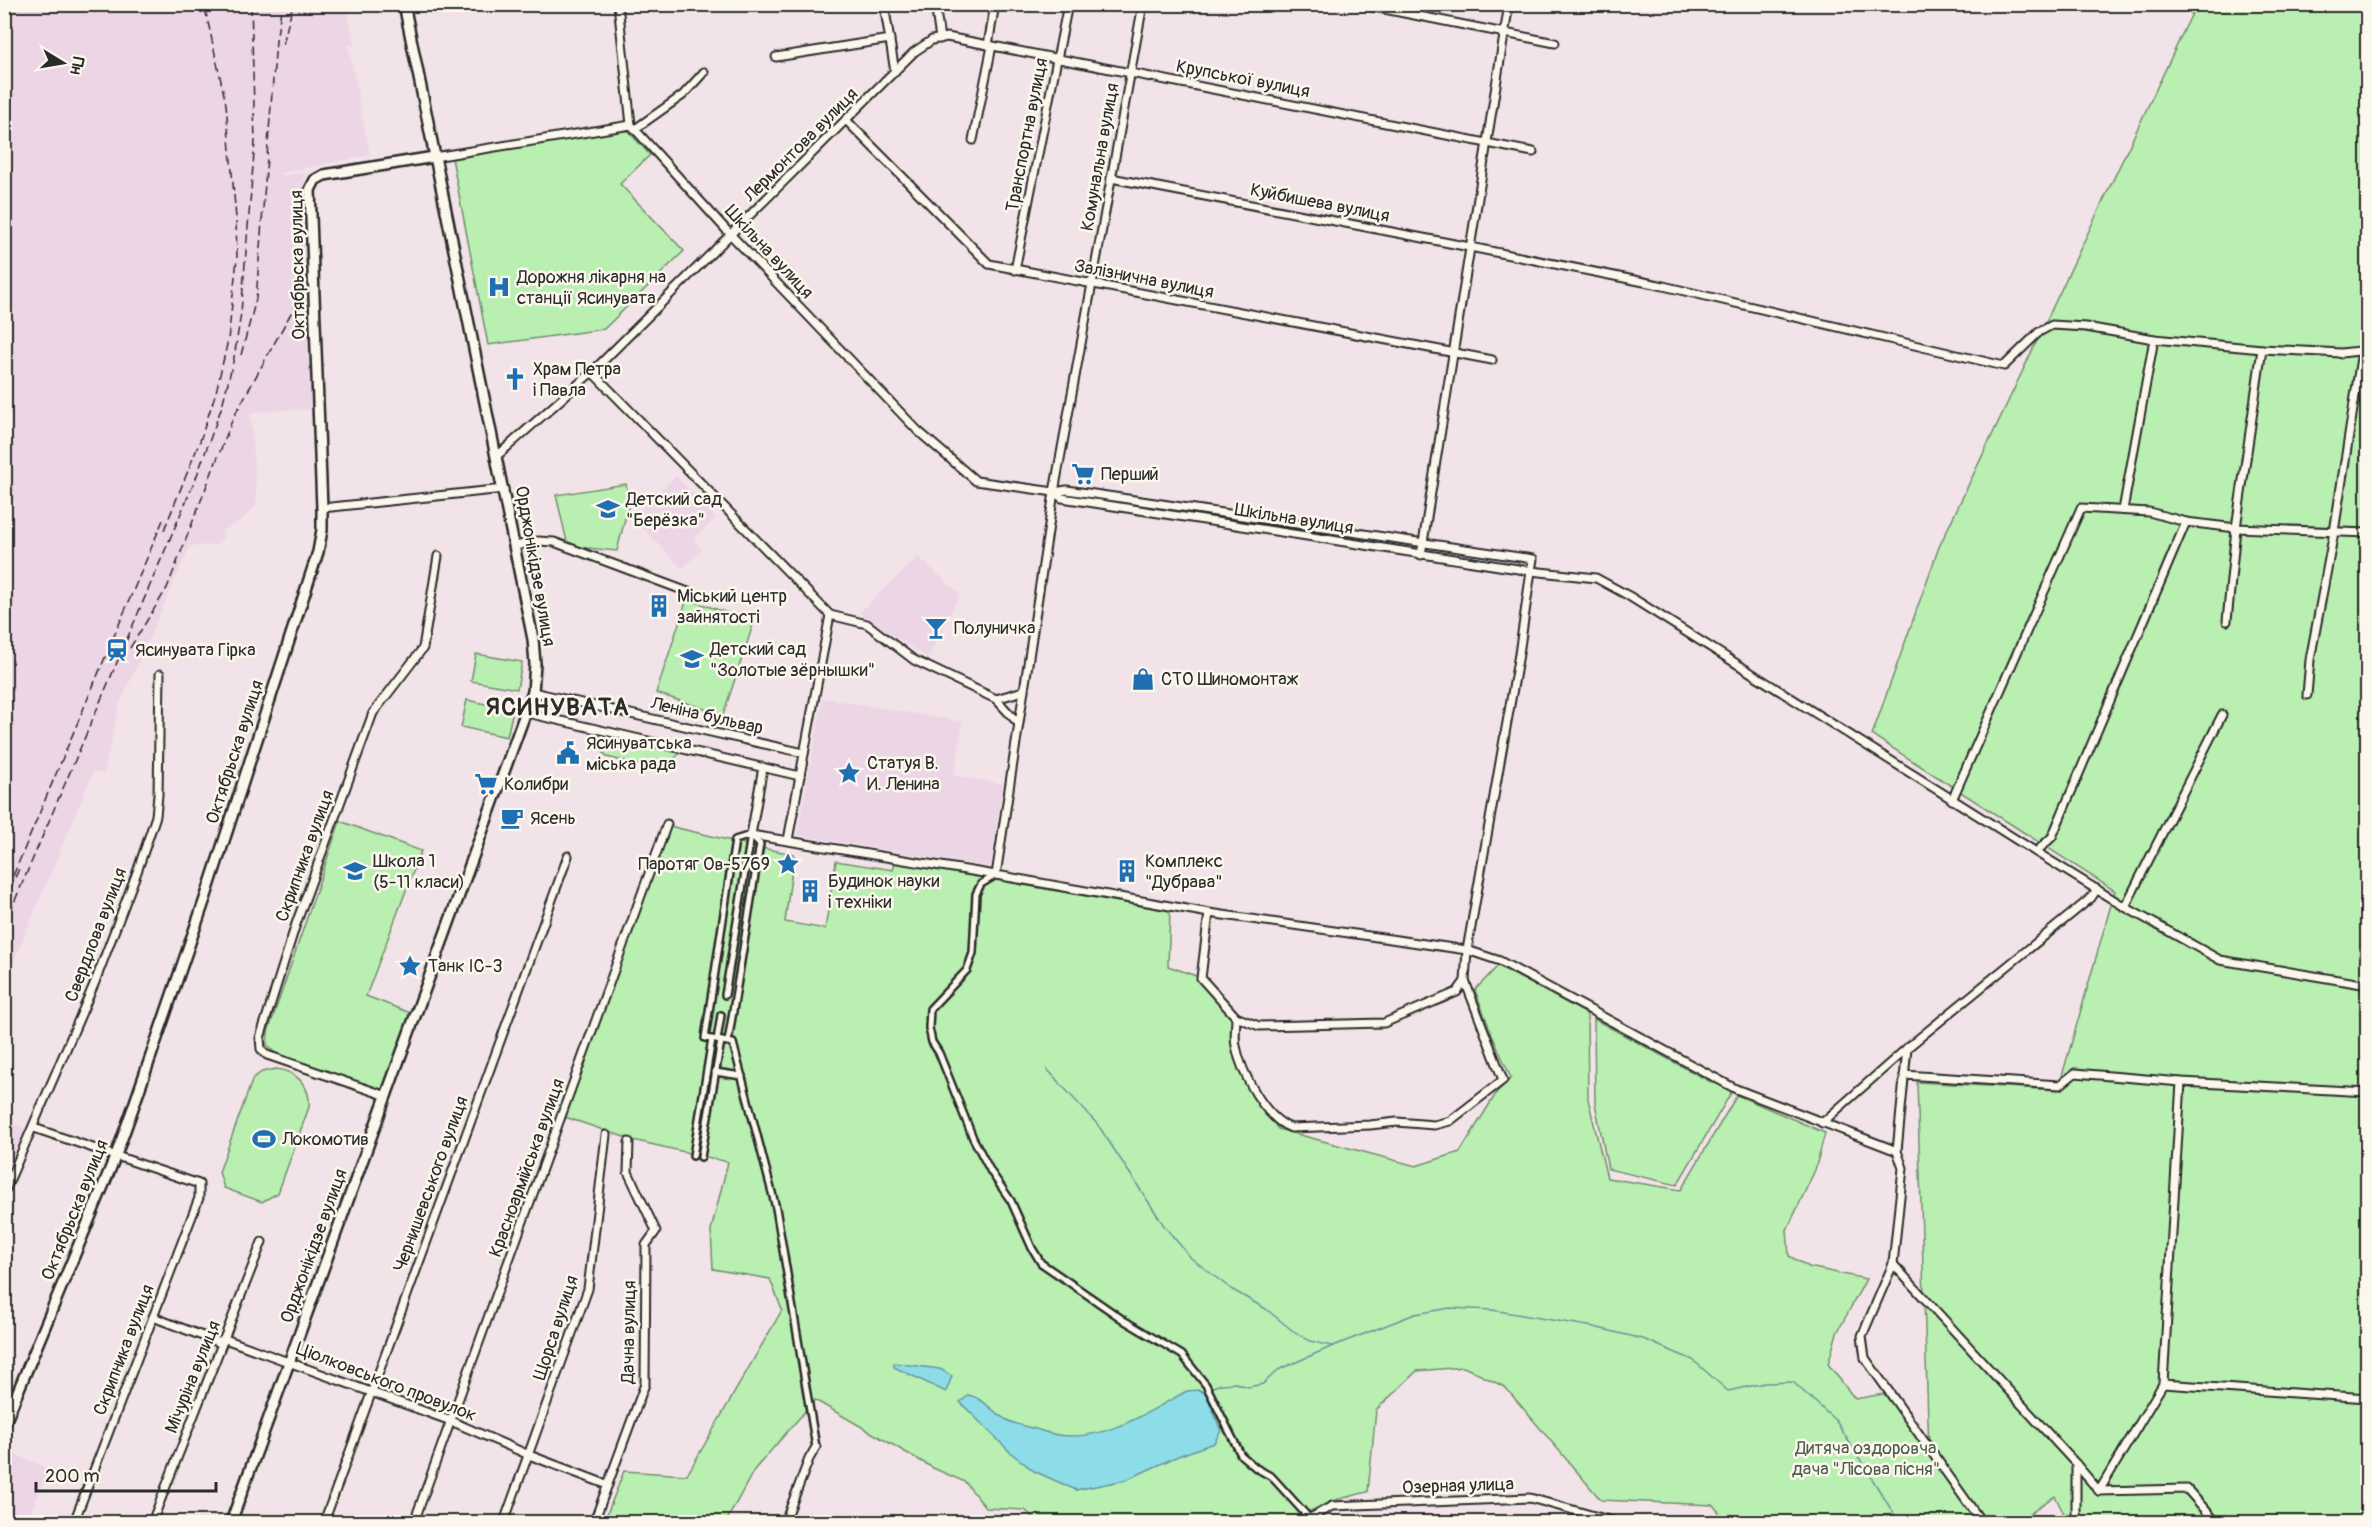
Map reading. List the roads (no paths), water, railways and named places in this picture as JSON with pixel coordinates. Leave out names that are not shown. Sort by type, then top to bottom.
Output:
[{"type":"main road","name":"Орджонікідзе вулиця","points":[[231,1522],[533,692],[535,664],[533,639],[404,4]]},
{"type":"main road","name":"Октябрьска вулиця","points":[[4,1425],[116,1155],[209,885],[318,552],[322,508],[310,190],[315,180],[324,175],[434,158]]},
{"type":"street","points":[[618,4],[633,127]]},
{"type":"street","points":[[884,4],[895,72]]},
{"type":"street","points":[[935,4],[944,38]]},
{"type":"street","points":[[973,140],[995,4]]},
{"type":"street","name":"Транспортна вулиця","points":[[1015,270],[1068,4]]},
{"type":"street","name":"Комунальна вулиця","points":[[996,875],[1054,492],[1143,4]]},
{"type":"street","points":[[1359,4],[1555,43]]},
{"type":"street","points":[[1421,555],[1509,4]]},
{"type":"street","name":"Крупської вулиця","points":[[944,38],[1131,72],[1533,152]]},
{"type":"street","name":"Лермонтова вулиця","points":[[497,456],[592,372],[914,52],[932,40],[944,38]]},
{"type":"street","points":[[776,57],[890,39]]},
{"type":"street","points":[[434,158],[633,127],[683,95],[704,72]]},
{"type":"street","name":"Залізнична вулиця","points":[[846,120],[989,264],[1492,360]]},
{"type":"street","name":"Шкільна вулиця","points":[[633,127],[731,235],[918,431],[976,481],[1054,492],[1066,490],[1533,559],[1531,571]]},
{"type":"street","name":"Куйбишева вулиця","points":[[1111,178],[1659,285],[2004,366],[2039,332],[2052,325],[2086,327],[2154,339]]},
{"type":"street","points":[[2123,510],[2154,339],[2262,349],[2340,353],[2365,351],[2310,660],[2307,695]]},
{"type":"street","points":[[2227,621],[2236,528],[2262,349]]},
{"type":"street","points":[[592,372],[830,615],[867,624],[914,660],[996,699],[1018,723]]},
{"type":"street","points":[[322,508],[504,489]]},
{"type":"street","name":"Шкільна вулиця","points":[[1054,492],[1062,498],[1421,555],[1596,578],[1629,596],[2125,907],[2220,960],[2367,986]]},
{"type":"street","points":[[1952,800],[2081,508],[2149,512],[2186,522],[2236,528],[2367,533]]},
{"type":"street","points":[[2036,852],[2052,837],[2186,522]]},
{"type":"street","points":[[515,546],[538,541],[554,542],[688,592]]},
{"type":"street","name":"Скрипника вулиця","points":[[387,1096],[267,1055],[261,1049],[260,1038],[296,924],[373,713],[423,648],[438,556]]},
{"type":"street","points":[[1209,913],[1201,978],[1236,1017],[1259,1026],[1384,1023],[1457,992],[1464,981],[1467,950],[1519,654],[1531,571]]},
{"type":"street","points":[[788,840],[830,615]]},
{"type":"street","name":"Свердлова вулиця","points":[[4,1193],[34,1128],[119,922],[156,816],[160,674]]},
{"type":"street","points":[[996,699],[1023,690]]},
{"type":"street","name":"Леніна бульвар","points":[[533,692],[804,753]]},
{"type":"street","name":"Леніна бульвар","points":[[527,712],[800,776]]},
{"type":"street","points":[[2125,907],[2222,715]]},
{"type":"street","points":[[724,995],[763,767]]},
{"type":"street","name":"Красноармійська вулиця","points":[[414,1522],[668,824]]},
{"type":"street","points":[[728,1042],[760,844],[751,835]]},
{"type":"street","points":[[784,1522],[816,1447],[776,1208],[734,1043],[705,1038],[735,840],[751,835],[788,840],[1209,913],[1467,950],[1500,961],[1736,1089],[1897,1151]]},
{"type":"street","name":"Чернишевського вулиця","points":[[324,1522],[568,856]]},
{"type":"street","points":[[996,875],[981,884],[976,894],[973,953],[967,969],[930,1009],[929,1016],[932,1042],[981,1154],[1011,1201],[1041,1263],[1125,1321],[1182,1355],[1206,1385],[1241,1455],[1256,1468],[1272,1477],[1307,1521]]},
{"type":"street","points":[[1822,1123],[1906,1048],[2091,898],[2097,889]]},
{"type":"street","points":[[1236,1017],[1236,1047],[1246,1076],[1263,1104],[1281,1124],[1291,1128],[1397,1122],[1434,1125],[1450,1121],[1503,1080],[1464,981]]},
{"type":"street","points":[[693,1156],[707,1070],[722,1015]]},
{"type":"street","points":[[702,1157],[716,1072],[717,1040]]},
{"type":"street","points":[[1906,1048],[1897,1151],[1904,1168],[1893,1264],[1862,1336],[1865,1358],[1980,1520]]},
{"type":"street","points":[[707,1070],[742,1076]]},
{"type":"street","points":[[1904,1075],[2060,1086],[2075,1073],[2181,1082],[2367,1092]]},
{"type":"street","points":[[2098,1491],[2163,1384],[2181,1082]]},
{"type":"street","points":[[34,1128],[116,1155]]},
{"type":"street","name":"Щорса вулиця","points":[[504,1522],[588,1289],[606,1135]]},
{"type":"street","name":"Дачна вулиця","points":[[594,1522],[645,1384],[646,1245],[656,1232],[628,1172],[628,1142]]},
{"type":"street","name":"Скрипника вулиця","points":[[74,1522],[199,1198],[199,1184],[195,1181],[116,1155]]},
{"type":"street","name":"Мічуріна вулиця","points":[[152,1522],[262,1242]]},
{"type":"street","points":[[1893,1264],[2098,1491]]},
{"type":"street","name":"Ціолковського провулок","points":[[153,1317],[218,1342],[225,1339],[451,1421],[528,1455],[608,1485]]},
{"type":"street","points":[[2163,1384],[2367,1398]]},
{"type":"street","points":[[2076,1464],[2076,1522]]},
{"type":"street","points":[[2098,1491],[2187,1489],[2216,1522]]},
{"type":"street","name":"Озерная улица","points":[[1307,1521],[1332,1506],[1530,1498],[1616,1522]]},
{"type":"water","points":[[894,1363],[940,1369],[952,1376],[946,1392],[894,1367]]},
{"type":"water","points":[[1199,1390],[1206,1393],[1221,1431],[1214,1443],[1178,1456],[1126,1480],[1076,1490],[1034,1471],[1011,1453],[960,1402],[969,1395],[1016,1424],[1061,1435],[1080,1436],[1117,1427],[1187,1391]]},
{"type":"waterway","points":[[1047,1069],[1098,1125],[1165,1227],[1191,1258],[1231,1289],[1266,1309],[1293,1331],[1310,1341],[1332,1346]]},
{"type":"waterway","points":[[1210,1388],[1221,1384],[1235,1383],[1249,1387],[1263,1384],[1278,1370],[1333,1346],[1415,1314],[1450,1308],[1492,1310],[1594,1327],[1643,1339],[1693,1360],[1728,1391],[1765,1383],[1793,1382],[1836,1421],[1899,1522]]},
{"type":"railway","points":[[164,530],[200,441],[216,392],[228,340],[237,259],[236,218],[226,104],[204,4]]},
{"type":"railway","points":[[4,926],[196,478],[222,406],[234,358],[241,313],[255,141],[251,4]]},
{"type":"railway","points":[[241,355],[256,299],[276,41],[282,4]]},
{"type":"railway","points":[[283,44],[293,4]]},
{"type":"railway","points":[[130,648],[167,588],[233,418],[296,304]]},
{"type":"railway","points":[[13,876],[163,520]]},
{"type":"railway","points":[[4,902],[19,869]]},
{"type":"place","name":"Дорожня лікарня на станції Ясинувата","points":[[499,287]]},
{"type":"place","name":"Храм Петра і Павла","points":[[515,379]]},
{"type":"place","name":"Перший","points":[[1083,474]]},
{"type":"place","name":"Детский сад \"Берёзка\"","points":[[608,509]]},
{"type":"place","name":"Міський центр зайнятості","points":[[659,606]]},
{"type":"place","name":"Полуничка","points":[[936,628]]},
{"type":"place","name":"Ясинувата Гірка","points":[[117,650]]},
{"type":"place","name":"Детский сад \"Золотые зёрнышки\"","points":[[692,659]]},
{"type":"place","name":"СТО Шиномонтаж","points":[[1143,679]]},
{"type":"place","name":"Ясинуватська міська рада","points":[[568,753]]},
{"type":"place","name":"Статуя В. И. Ленина","points":[[849,773]]},
{"type":"place","name":"Колибри","points":[[486,784]]},
{"type":"place","name":"Ясень","points":[[512,818]]},
{"type":"place","name":"Паротяг Ов-5769","points":[[788,864]]},
{"type":"place","name":"Школа 1 (5-11 класи)","points":[[355,871]]},
{"type":"place","name":"Комплекс \"Дубрава\"","points":[[1127,871]]},
{"type":"place","name":"Будинок науки і техніки","points":[[810,891]]},
{"type":"place","name":"Танк ІС-3","points":[[410,966]]},
{"type":"place","name":"Локомотив","points":[[264,1139]]},
{"type":"district","name":"ЯСИНУВАТА","points":[[558,707]]},
{"type":"park label","name":"Дитяча оздоровча дача \"Лісова пісня\"","points":[[1866,1458]]}]
